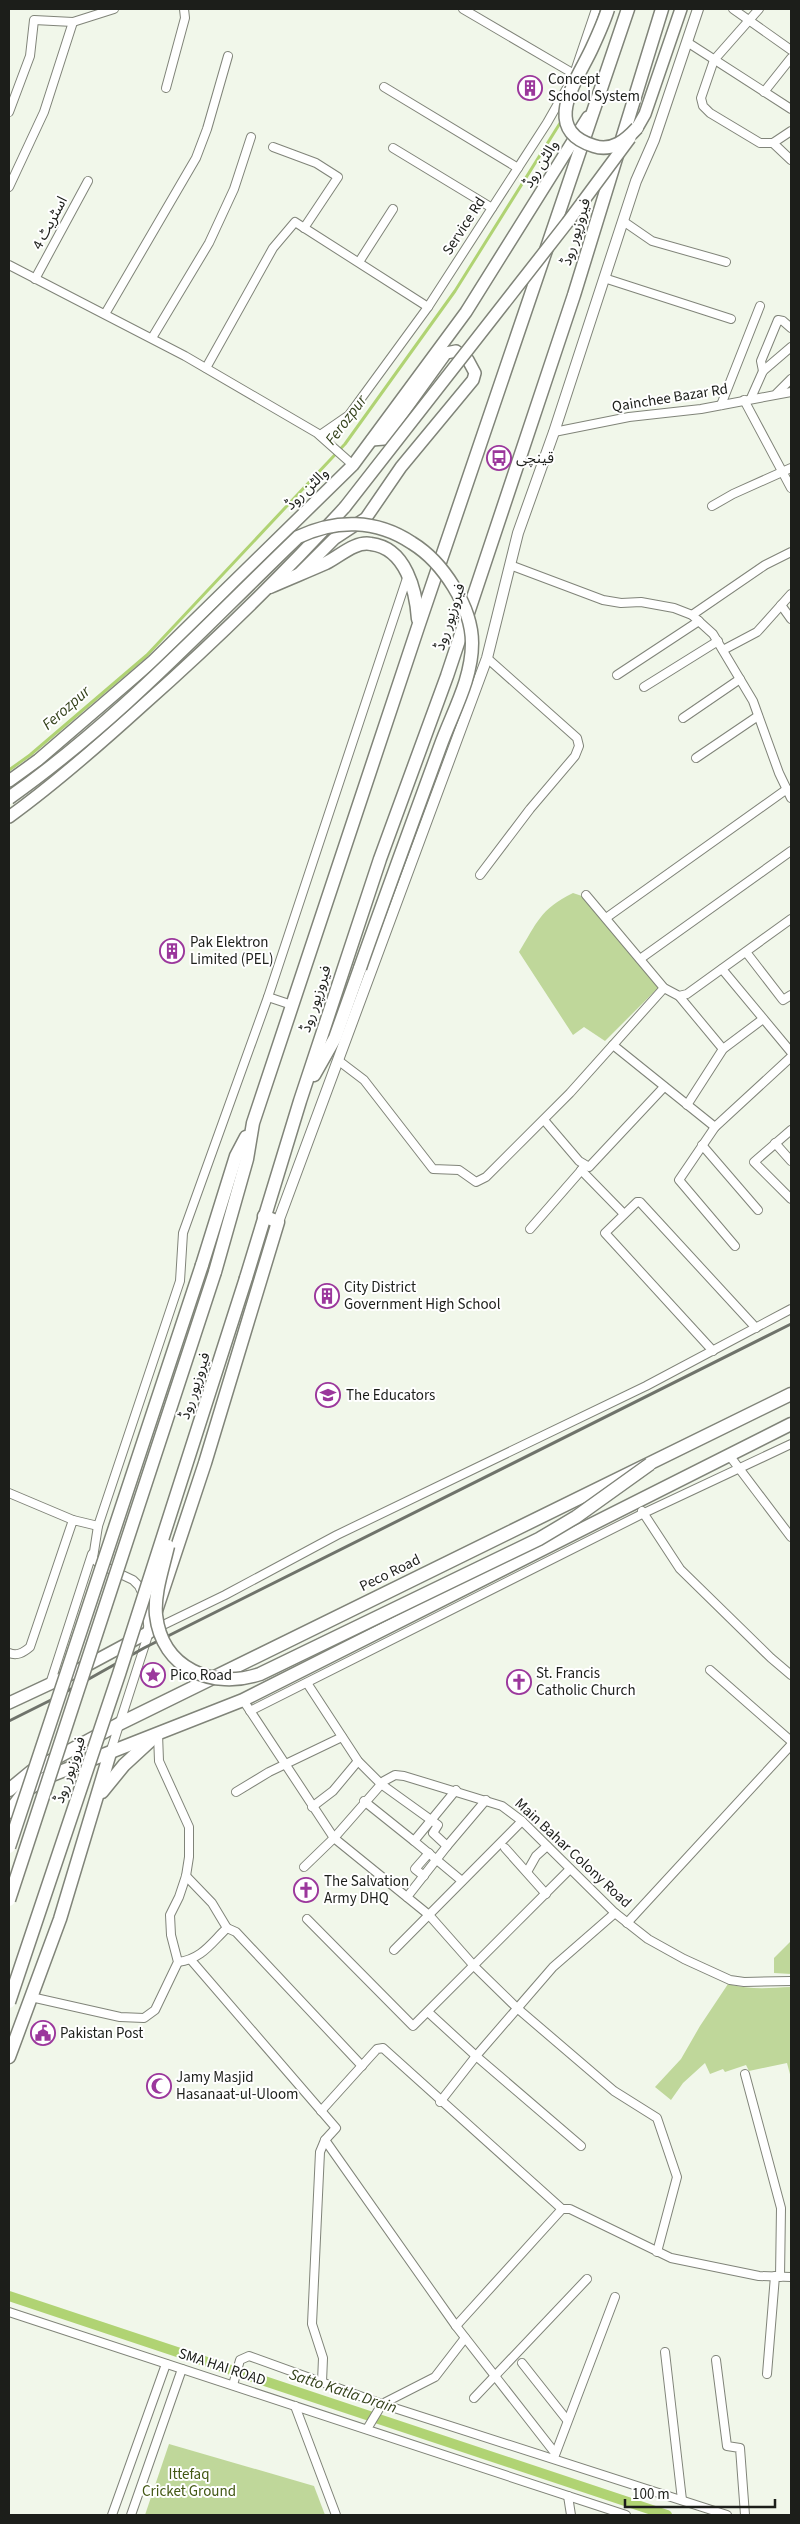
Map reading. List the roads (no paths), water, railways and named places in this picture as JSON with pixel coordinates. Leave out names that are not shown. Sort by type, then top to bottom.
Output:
[{"type":"main road","points":[[608,9],[592,48],[568,93],[564,107],[567,123],[574,135],[586,144],[598,148],[610,147],[625,141],[637,128]]},
{"type":"main road","name":"فیروزپور روڈ","points":[[9,1900],[215,1272],[247,1159],[253,1123],[418,627],[628,9]]},
{"type":"main road","name":"فیروزپور روڈ","points":[[9,2002],[86,1775],[185,1471],[300,1101],[380,859],[447,676],[559,340],[662,9]]},
{"type":"main road","points":[[9,817],[66,774],[172,679],[270,587],[345,507],[567,223],[637,128],[645,114],[681,9]]},
{"type":"main road","name":"والٹن روڈ","points":[[9,781],[38,760],[153,661],[353,465],[466,312],[593,110]]},
{"type":"main road","points":[[299,574],[327,545],[347,532],[371,512],[401,466],[473,380],[475,373],[468,360],[456,351],[446,353],[384,439],[372,440]]},
{"type":"main road","points":[[9,798],[50,769],[121,710],[298,537],[315,529],[351,522],[378,527],[399,534],[421,548],[436,563],[465,606],[470,618],[471,656],[466,681],[445,732],[335,1038],[300,1101]]},
{"type":"main road","points":[[270,587],[358,545],[371,544],[387,549],[401,562],[408,576],[416,602],[418,627]]},
{"type":"main road","points":[[9,1847],[202,1265],[236,1156],[253,1123]]},
{"type":"main road","points":[[9,1702],[50,1684],[148,1632],[205,1463],[278,1222],[264,1216]]},
{"type":"main road","name":"Peco Road","points":[[9,1790],[32,1771],[119,1724],[791,1394]]},
{"type":"main road","points":[[10,1810],[33,1784],[158,1734],[246,1705],[459,1590],[791,1424]]},
{"type":"main road","points":[[185,1471],[158,1590],[156,1613],[158,1628],[165,1646],[178,1660],[198,1674],[225,1681],[244,1680],[260,1674],[539,1539],[576,1517],[650,1464]]},
{"type":"main road","points":[[95,1803],[124,1765],[158,1734]]},
{"type":"main road","points":[[9,2057],[60,1919],[110,1753]]},
{"type":"street","points":[[9,112],[30,56],[34,20],[73,22],[114,9]]},
{"type":"street","points":[[166,88],[186,18],[184,9]]},
{"type":"street","points":[[462,9],[574,74]]},
{"type":"street","name":"Service Rd","points":[[320,435],[349,415],[428,307],[547,123],[574,74],[596,9]]},
{"type":"street","points":[[278,1222],[487,658],[518,533],[554,432],[636,181],[654,140],[698,9]]},
{"type":"street","points":[[733,9],[791,50]]},
{"type":"street","points":[[759,9],[714,60],[701,98],[703,106],[710,113],[760,143],[773,144],[791,160]]},
{"type":"street","points":[[9,187],[44,112],[73,22]]},
{"type":"street","points":[[687,42],[791,109]]},
{"type":"street","points":[[105,314],[196,158],[208,129],[228,56]]},
{"type":"street","points":[[764,92],[791,58]]},
{"type":"street","points":[[384,87],[518,168]]},
{"type":"street","points":[[773,144],[791,131]]},
{"type":"street","points":[[152,338],[209,243],[234,189],[251,137]]},
{"type":"street","points":[[273,146],[316,163],[338,177],[304,228]]},
{"type":"street","points":[[393,148],[492,208]]},
{"type":"street","name":"اسٹریٹ 4","points":[[35,279],[88,181]]},
{"type":"street","points":[[359,262],[393,209]]},
{"type":"street","points":[[623,221],[652,241],[726,262]]},
{"type":"street","points":[[206,368],[273,248],[294,222],[428,307]]},
{"type":"street","points":[[9,265],[152,338],[206,368],[320,435],[353,465]]},
{"type":"street","points":[[604,278],[731,319]]},
{"type":"street","points":[[721,405],[760,306]]},
{"type":"street","points":[[763,370],[761,361],[778,320],[783,321],[791,328]]},
{"type":"street","points":[[791,347],[763,370],[748,399],[791,488]]},
{"type":"street","points":[[777,393],[791,379]]},
{"type":"street","name":"Qainchee Bazar Rd","points":[[554,432],[629,417],[721,405],[777,393],[791,392]]},
{"type":"street","points":[[712,506],[791,468]]},
{"type":"street","points":[[692,615],[765,564],[791,552]]},
{"type":"street","points":[[510,565],[603,600],[621,603],[641,602],[674,608],[692,615],[718,641],[753,701],[791,798]]},
{"type":"street","points":[[50,1684],[92,1554],[98,1526],[180,1281],[184,1233],[268,997],[408,576]]},
{"type":"street","points":[[723,650],[757,632],[791,594]]},
{"type":"street","points":[[781,605],[791,619]]},
{"type":"street","points":[[617,675],[698,621]]},
{"type":"street","points":[[644,687],[718,641]]},
{"type":"street","points":[[480,875],[530,809],[575,756],[579,746],[577,738],[487,658]]},
{"type":"street","points":[[683,718],[740,679]]},
{"type":"street","points":[[696,758],[758,716]]},
{"type":"street","points":[[606,918],[787,789]]},
{"type":"street","points":[[640,960],[791,851]]},
{"type":"street","points":[[586,894],[664,988],[679,996],[723,1049]]},
{"type":"street","points":[[679,996],[687,994],[791,919]]},
{"type":"street","points":[[746,952],[783,1000],[791,995]]},
{"type":"street","points":[[722,969],[791,1052]]},
{"type":"street","points":[[339,1061],[364,1080],[433,1169],[459,1170],[476,1182],[486,1177],[544,1120],[664,988]]},
{"type":"street","points":[[268,997],[292,1005]]},
{"type":"street","points":[[687,1105],[723,1049],[763,1019]]},
{"type":"street","points":[[612,1045],[715,1127]]},
{"type":"street","points":[[735,1246],[679,1180],[715,1127],[791,1057]]},
{"type":"street","points":[[530,1229],[583,1168],[590,1167],[664,1088]]},
{"type":"street","points":[[544,1120],[624,1214]]},
{"type":"street","points":[[791,1130],[754,1162],[791,1199]]},
{"type":"street","points":[[775,1144],[791,1161]]},
{"type":"street","points":[[702,1145],[758,1210]]},
{"type":"street","points":[[713,1351],[605,1234],[636,1202],[640,1202],[756,1328]]},
{"type":"street","points":[[148,1632],[224,1595],[337,1535],[598,1410],[791,1309]]},
{"type":"street","points":[[657,2252],[677,2177],[657,2118],[614,2091],[517,2008],[474,1967],[429,1915],[334,1838],[246,1705],[307,1683],[644,1513],[791,1444]]},
{"type":"street","points":[[729,1455],[791,1537]]},
{"type":"street","points":[[9,1493],[73,1520],[98,1526]]},
{"type":"street","points":[[636,1502],[680,1569],[771,1658],[791,1675]]},
{"type":"street","points":[[9,1653],[23,1653],[30,1647],[73,1520]]},
{"type":"street","points":[[92,1554],[99,1564],[133,1580],[139,1586],[145,1599],[148,1632],[110,1753]]},
{"type":"street","points":[[459,1590],[465,1604]]},
{"type":"street","points":[[710,1670],[791,1741]]},
{"type":"street","points":[[307,1683],[358,1761],[381,1784],[438,1825],[433,1832],[447,1846]]},
{"type":"street","points":[[31,1997],[120,2017],[144,2018],[155,2010],[178,1962],[171,1935],[170,1915],[186,1876],[189,1857],[189,1827],[159,1761],[158,1734]]},
{"type":"street","points":[[236,1792],[268,1772],[342,1737]]},
{"type":"street","points":[[627,1923],[791,1745]]},
{"type":"street","points":[[312,1807],[333,1791],[358,1761]]},
{"type":"street","name":"Main Bahar Colony Road","points":[[304,1867],[334,1838],[364,1801],[381,1784],[395,1775],[404,1776],[456,1790],[502,1806],[522,1821],[615,1913],[655,1943],[730,1980],[744,1982],[791,1981]]},
{"type":"street","points":[[414,1842],[456,1790]]},
{"type":"street","points":[[407,1897],[468,1818],[480,1809],[486,1800]]},
{"type":"street","points":[[364,1801],[462,1881]]},
{"type":"street","points":[[394,1950],[522,1821]]},
{"type":"street","points":[[527,1872],[536,1856],[547,1846]]},
{"type":"street","points":[[505,1848],[546,1894]]},
{"type":"street","points":[[424,1876],[415,1869],[429,1853]]},
{"type":"street","points":[[307,1919],[413,2026],[570,1869]]},
{"type":"street","points":[[186,1876],[212,1903],[227,1928],[236,1932],[362,2066]]},
{"type":"street","points":[[440,2102],[476,2056],[553,1967],[615,1913]]},
{"type":"street","points":[[178,1962],[191,1960],[204,1953],[227,1928]]},
{"type":"street","points":[[191,1960],[336,2128],[325,2140],[320,2152],[312,2324],[324,2358],[322,2382]]},
{"type":"street","points":[[428,2012],[581,2146]]},
{"type":"street","points":[[321,2111],[377,2049],[383,2048],[440,2102],[562,2209],[570,2209],[671,2258],[759,2276],[791,2277]]},
{"type":"street","points":[[745,2074],[781,2208],[778,2277],[767,2374]]},
{"type":"street","points":[[325,2140],[456,2326],[554,2456]]},
{"type":"street","points":[[456,2326],[562,2209]]},
{"type":"street","points":[[474,2398],[587,2278]]},
{"type":"street","points":[[554,2456],[615,2298]]},
{"type":"street","name":"SMA HAI ROAD","points":[[9,2312],[182,2369],[234,2382],[295,2406],[369,2426],[626,2515]]},
{"type":"street","points":[[369,2426],[380,2407],[435,2377],[465,2338]]},
{"type":"street","points":[[665,2352],[682,2500]]},
{"type":"street","points":[[234,2382],[240,2360],[249,2356],[322,2382],[380,2407],[554,2456],[727,2515]]},
{"type":"street","points":[[716,2360],[727,2446],[740,2448],[745,2515]]},
{"type":"street","points":[[522,2363],[567,2420]]},
{"type":"street","points":[[112,2515],[166,2364]]},
{"type":"street","points":[[131,2515],[182,2369]]},
{"type":"street","points":[[295,2406],[336,2515]]},
{"type":"street","points":[[568,2496],[571,2515]]},
{"type":"waterway","name":"Ferozpur","points":[[594,29],[601,9]]},
{"type":"waterway","name":"Ferozpur","points":[[9,770],[30,755],[147,655],[345,444],[455,291],[562,120]]},
{"type":"waterway","name":"Satto Katla Drain","points":[[9,2296],[667,2515]]},
{"type":"railway","points":[[9,1721],[55,1698],[144,1648],[791,1324]]},
{"type":"place","name":"Concept School System","points":[[530,88]]},
{"type":"place","name":"قینچی","points":[[499,458]]},
{"type":"place","name":"Pak Elektron Limited (PEL)","points":[[172,951]]},
{"type":"place","name":"City District Government High School","points":[[327,1296]]},
{"type":"place","name":"The Educators","points":[[328,1395]]},
{"type":"place","name":"Pico Road","points":[[153,1675]]},
{"type":"place","name":"St. Francis Catholic Church","points":[[519,1682]]},
{"type":"place","name":"The Salvation Army DHQ","points":[[306,1890]]},
{"type":"place","name":"Pakistan Post","points":[[43,2033]]},
{"type":"place","name":"Jamy Masjid Hasanaat-ul-Uloom","points":[[159,2086]]},
{"type":"park label","name":"Ittefaq Cricket Ground","points":[[189,2482]]}]
